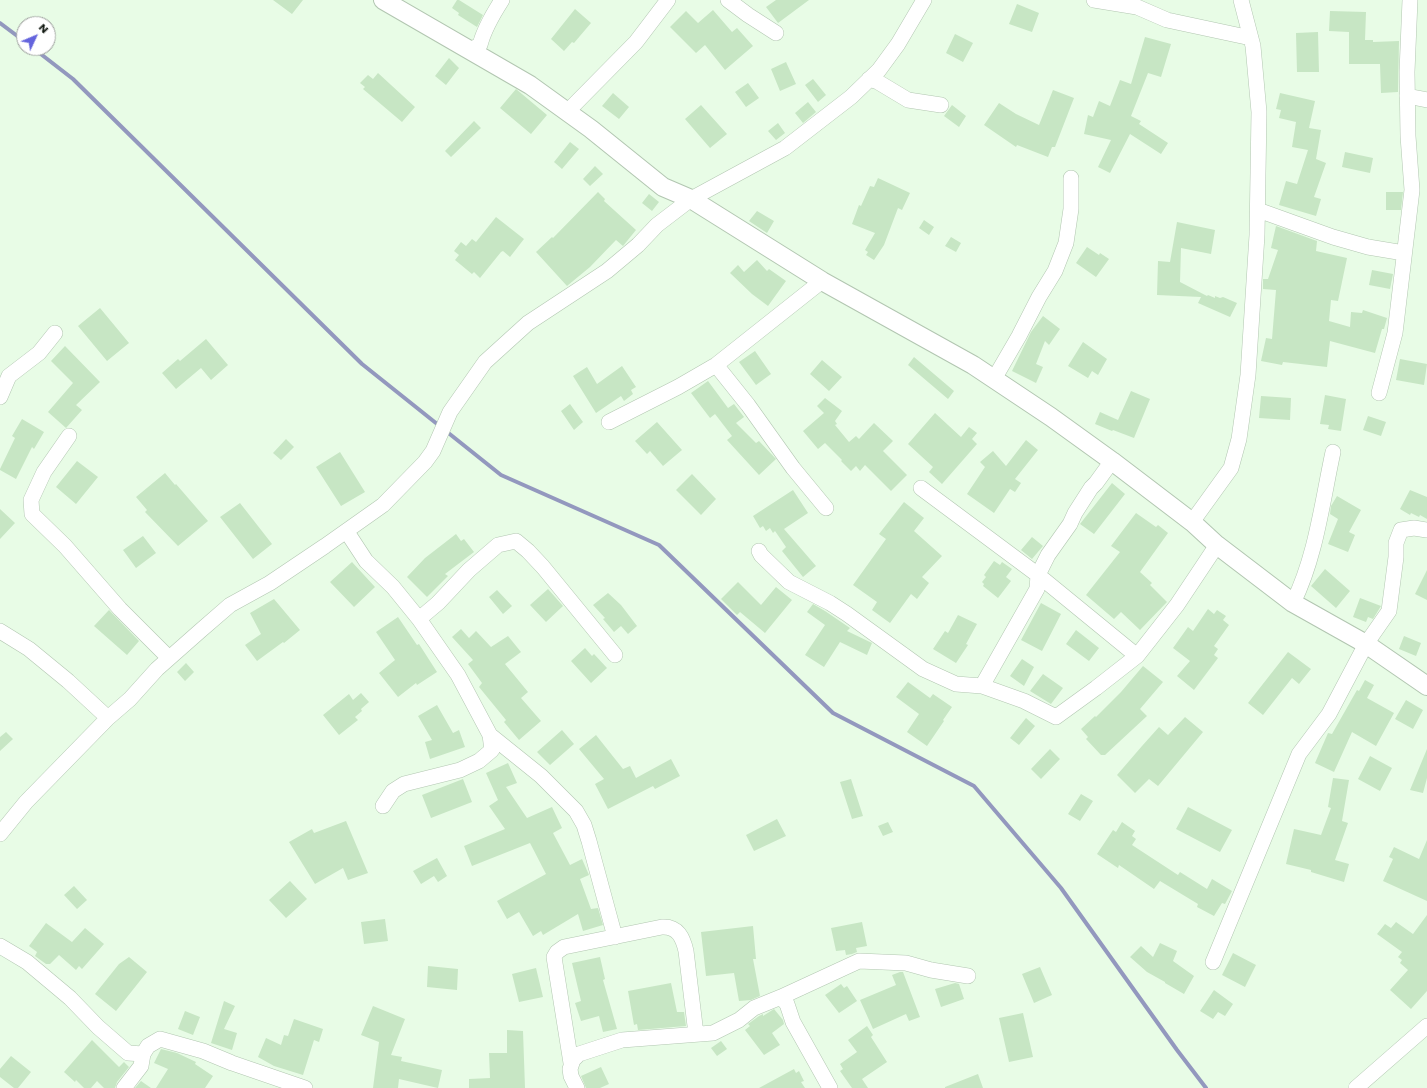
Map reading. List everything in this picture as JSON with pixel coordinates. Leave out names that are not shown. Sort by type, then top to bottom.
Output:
[{"type":"street","points":[[383,0],[530,86],[567,112],[663,187],[691,199],[822,281],[973,365],[1051,417],[1112,461],[1192,522],[1217,545],[1293,603],[1366,644],[1427,686]]},
{"type":"street","points":[[470,50],[480,45],[483,36],[502,0]]},
{"type":"street","points":[[567,112],[636,42],[668,0]]},
{"type":"street","points":[[728,0],[776,33]]},
{"type":"street","points":[[0,834],[26,802],[108,718],[130,699],[157,669],[230,605],[270,583],[347,532],[383,505],[434,451],[450,412],[484,362],[528,323],[607,271],[638,245],[657,225],[691,199],[785,148],[851,97],[879,70],[898,44],[924,0]]},
{"type":"street","points":[[1094,0],[1137,7],[1167,20],[1251,38]]},
{"type":"street","points":[[1192,522],[1231,468],[1239,440],[1248,375],[1258,210],[1258,112],[1253,46],[1241,0]]},
{"type":"street","points":[[1379,393],[1396,333],[1412,190],[1407,96],[1410,0]]},
{"type":"street","points":[[870,79],[878,82],[908,100],[941,105]]},
{"type":"street","points":[[1407,96],[1427,100]]},
{"type":"street","points":[[994,379],[1055,271],[1066,243],[1071,209],[1071,178]]},
{"type":"street","points":[[1258,210],[1333,237],[1368,247],[1404,253]]},
{"type":"street","points":[[609,422],[678,387],[716,364],[822,281]]},
{"type":"street","points":[[0,397],[9,376],[39,353],[55,334]]},
{"type":"street","points":[[716,364],[765,428],[793,468],[826,508]]},
{"type":"street","points":[[69,436],[44,472],[31,500],[32,514],[65,546],[120,609],[169,658]]},
{"type":"street","points":[[1293,603],[1309,565],[1333,452]]},
{"type":"street","points":[[982,686],[1037,589],[1038,575],[1048,554],[1070,524],[1090,488],[1096,483],[1112,461]]},
{"type":"street","points":[[921,488],[1038,575],[1138,656]]},
{"type":"street","points":[[1213,962],[1299,754],[1328,714],[1366,644],[1389,611],[1396,558],[1396,543],[1401,530],[1414,528],[1427,530]]},
{"type":"street","points":[[347,532],[366,561],[393,587],[419,620],[458,675],[490,735],[492,750],[479,761],[460,770],[404,784],[393,791],[383,806]]},
{"type":"street","points":[[419,620],[498,545],[516,541],[543,567],[615,655]]},
{"type":"street","points":[[759,550],[761,555],[789,582],[830,603],[847,614],[923,669],[956,684],[982,686],[1024,701],[1056,717],[1138,656],[1177,605],[1217,545]]},
{"type":"street","points":[[0,631],[29,649],[68,680],[108,718]]},
{"type":"street","points":[[490,735],[541,776],[576,811],[584,825],[589,841],[615,937]]},
{"type":"street","points":[[577,1088],[571,1076],[571,1064],[554,957],[557,952],[564,947],[668,927],[679,933],[684,940],[686,951],[696,1034]]},
{"type":"street","points":[[0,946],[28,962],[70,998],[98,1027],[128,1053],[143,1054]]},
{"type":"street","points":[[571,1064],[579,1054],[622,1040],[713,1033],[739,1020],[754,1008],[781,997],[859,960],[906,963],[931,970],[968,976]]},
{"type":"street","points":[[781,997],[787,1004],[793,1022],[830,1088]]},
{"type":"street","points":[[1356,1088],[1427,1026]]},
{"type":"street","points":[[124,1088],[141,1066],[143,1054],[148,1046],[160,1039],[203,1051],[232,1063],[305,1088]]},
{"type":"building","points":[[273,0],[303,0],[292,14]]},
{"type":"building","points":[[457,0],[483,15],[477,27],[458,15],[459,13],[452,8]]},
{"type":"building","points":[[776,0],[809,0],[778,23],[766,7]]},
{"type":"building","points":[[1017,4],[1039,13],[1032,32],[1009,24]]},
{"type":"building","points":[[575,9],[591,23],[574,43],[572,42],[564,51],[551,39]]},
{"type":"building","points":[[713,10],[732,32],[737,28],[753,46],[725,70],[705,45],[696,53],[670,27],[686,11],[698,23]]},
{"type":"building","points":[[1330,11],[1366,12],[1365,40],[1373,40],[1373,42],[1399,41],[1398,92],[1381,93],[1380,64],[1349,64],[1349,32],[1329,31]]},
{"type":"building","points":[[1318,32],[1319,72],[1297,72],[1296,33]]},
{"type":"building","points":[[955,34],[973,43],[963,62],[946,53]]},
{"type":"building","points":[[1145,37],[1171,44],[1161,77],[1148,73],[1131,116],[1141,121],[1139,124],[1168,143],[1161,154],[1130,134],[1110,173],[1098,167],[1111,140],[1084,134],[1088,115],[1093,117],[1099,101],[1110,106],[1120,80],[1131,84]]},
{"type":"building","points":[[449,58],[459,68],[446,85],[435,76]]},
{"type":"building","points":[[786,62],[796,84],[780,91],[771,69]]},
{"type":"building","points":[[378,73],[415,107],[402,122],[363,89],[365,87],[360,83],[368,75],[373,79]]},
{"type":"building","points":[[813,79],[826,95],[818,102],[805,85]]},
{"type":"building","points":[[748,83],[759,98],[746,107],[735,92]]},
{"type":"building","points":[[516,89],[547,115],[531,134],[500,108]]},
{"type":"building","points":[[1053,90],[1074,98],[1055,147],[1052,147],[1048,157],[1017,145],[1016,147],[984,125],[999,103],[1016,114],[1039,125]]},
{"type":"building","points":[[613,93],[629,107],[619,119],[602,106]]},
{"type":"building","points":[[1280,93],[1315,101],[1309,128],[1321,130],[1316,159],[1326,163],[1314,197],[1321,199],[1316,216],[1279,205],[1286,181],[1297,184],[1308,150],[1292,147],[1296,122],[1279,118],[1281,110],[1276,109]]},
{"type":"building","points":[[808,102],[816,112],[803,123],[795,113]]},
{"type":"building","points":[[701,105],[727,134],[710,148],[685,119]]},
{"type":"building","points":[[952,105],[966,116],[959,127],[944,116]]},
{"type":"building","points":[[474,121],[481,128],[451,157],[445,151]]},
{"type":"building","points":[[778,123],[785,133],[776,140],[768,131]]},
{"type":"building","points":[[570,142],[579,149],[562,169],[554,162]]},
{"type":"building","points":[[1345,152],[1373,158],[1370,173],[1342,167]]},
{"type":"building","points":[[595,166],[603,174],[590,186],[583,179]]},
{"type":"building","points":[[878,178],[910,193],[902,210],[898,208],[884,245],[874,260],[866,255],[868,252],[865,250],[875,233],[852,224],[859,205],[861,206],[870,186],[874,187]]},
{"type":"building","points":[[598,192],[605,199],[604,201],[636,230],[623,246],[616,240],[590,267],[567,286],[536,252],[552,237],[553,238]]},
{"type":"building","points":[[1386,192],[1403,192],[1401,210],[1386,210]]},
{"type":"building","points":[[649,194],[659,202],[652,211],[642,203]]},
{"type":"building","points":[[757,211],[774,221],[767,233],[749,221]]},
{"type":"building","points":[[496,217],[524,239],[510,257],[503,251],[501,252],[480,278],[474,272],[472,274],[455,260],[459,255],[454,251],[461,242],[466,246],[472,239],[476,242]]},
{"type":"building","points":[[924,220],[934,227],[929,235],[919,228]]},
{"type":"building","points":[[1177,222],[1215,230],[1211,254],[1181,248],[1180,282],[1207,296],[1208,295],[1215,298],[1215,296],[1220,298],[1223,297],[1237,303],[1230,317],[1198,303],[1201,297],[1157,295],[1158,261],[1170,262]]},
{"type":"building","points":[[1276,226],[1317,241],[1316,251],[1347,258],[1338,301],[1331,300],[1329,321],[1350,327],[1351,312],[1362,313],[1363,310],[1387,318],[1375,353],[1330,341],[1327,367],[1283,362],[1282,365],[1261,361],[1266,338],[1272,339],[1276,290],[1263,289],[1263,279],[1268,279],[1278,250],[1271,248]]},
{"type":"building","points":[[951,237],[961,243],[956,252],[945,246]]},
{"type":"building","points":[[1087,247],[1099,255],[1100,253],[1109,259],[1096,277],[1076,263]]},
{"type":"building","points":[[757,260],[767,271],[769,269],[786,281],[768,306],[752,294],[730,273],[738,265],[744,272]]},
{"type":"building","points":[[1372,270],[1393,274],[1390,289],[1369,285]]},
{"type":"building","points":[[100,308],[129,343],[107,361],[78,326]]},
{"type":"building","points":[[1043,316],[1060,329],[1049,345],[1045,341],[1036,364],[1043,367],[1036,383],[1012,371],[1031,332]]},
{"type":"building","points":[[206,339],[228,365],[211,380],[201,368],[176,389],[162,373],[178,359],[180,361]]},
{"type":"building","points":[[1083,342],[1107,359],[1098,375],[1092,371],[1088,378],[1068,366]]},
{"type":"building","points":[[65,346],[100,382],[76,405],[82,410],[66,428],[48,412],[73,383],[51,361]]},
{"type":"building","points":[[755,351],[771,374],[756,385],[739,362]]},
{"type":"building","points":[[914,357],[954,391],[948,399],[908,365]]},
{"type":"building","points":[[1400,359],[1427,364],[1424,385],[1396,380]]},
{"type":"building","points":[[822,360],[842,377],[829,391],[810,374]]},
{"type":"building","points":[[622,366],[636,387],[631,390],[633,394],[624,401],[621,396],[596,413],[573,376],[587,367],[597,384]]},
{"type":"building","points":[[708,381],[728,408],[734,404],[744,417],[736,423],[756,443],[759,441],[776,459],[759,475],[727,440],[732,436],[715,414],[710,418],[691,393]]},
{"type":"building","points":[[1131,391],[1150,399],[1134,438],[1095,424],[1100,412],[1118,420]]},
{"type":"building","points":[[1325,395],[1346,399],[1341,431],[1328,429],[1329,425],[1320,424]]},
{"type":"building","points":[[1261,396],[1291,398],[1290,420],[1259,418]]},
{"type":"building","points":[[825,398],[842,411],[835,421],[837,424],[835,425],[849,442],[856,436],[859,439],[874,423],[893,441],[883,451],[907,475],[891,491],[865,465],[860,471],[856,466],[851,471],[825,443],[818,449],[803,431],[824,413],[817,406]]},
{"type":"building","points":[[570,404],[583,422],[574,430],[561,411]]},
{"type":"building","points":[[935,413],[961,437],[969,427],[977,433],[972,439],[977,444],[942,484],[929,472],[933,467],[908,444]]},
{"type":"building","points":[[1368,416],[1386,422],[1381,436],[1363,430]]},
{"type":"building","points":[[22,419],[44,432],[34,449],[32,447],[16,479],[0,469],[15,438],[12,436]]},
{"type":"building","points":[[657,422],[682,450],[663,466],[650,451],[647,454],[635,441]]},
{"type":"building","points":[[286,439],[294,447],[281,460],[273,453]]},
{"type":"building","points":[[1026,440],[1038,450],[1015,479],[1021,483],[1015,492],[1010,489],[994,513],[967,494],[985,467],[980,462],[993,451],[1006,466]]},
{"type":"building","points":[[340,452],[365,492],[341,506],[316,467]]},
{"type":"building","points":[[77,461],[98,477],[76,504],[56,487]]},
{"type":"building","points":[[165,473],[208,521],[178,546],[145,512],[147,510],[136,497]]},
{"type":"building","points":[[692,474],[716,499],[701,515],[676,490]]},
{"type":"building","points":[[1112,483],[1125,494],[1094,534],[1080,524]]},
{"type":"building","points":[[793,490],[808,513],[784,529],[816,566],[803,577],[782,551],[786,547],[775,531],[773,533],[770,528],[766,531],[763,526],[760,528],[753,516]]},
{"type":"building","points":[[1410,490],[1427,497],[1427,519],[1420,515],[1419,517],[1411,513],[1410,515],[1400,509]]},
{"type":"building","points":[[1337,496],[1361,510],[1349,532],[1355,535],[1348,552],[1328,544],[1338,519],[1330,514],[1331,506]]},
{"type":"building","points":[[904,502],[924,518],[914,531],[942,556],[922,577],[929,583],[917,599],[911,594],[890,623],[872,610],[877,602],[853,585],[886,539],[879,534]]},
{"type":"building","points":[[240,503],[272,544],[253,559],[220,517]]},
{"type":"building","points":[[0,509],[15,523],[0,539]]},
{"type":"building","points":[[1136,513],[1156,527],[1158,525],[1168,533],[1140,572],[1152,583],[1150,585],[1167,602],[1140,630],[1121,612],[1114,619],[1086,595],[1120,552],[1111,546]]},
{"type":"building","points":[[456,534],[461,541],[464,539],[474,552],[445,574],[448,576],[427,597],[407,577],[425,558]]},
{"type":"building","points":[[143,536],[156,553],[136,568],[123,550]]},
{"type":"building","points":[[1032,537],[1043,546],[1032,559],[1021,550]]},
{"type":"building","points":[[994,561],[1000,565],[1002,562],[1012,569],[1006,577],[1011,581],[998,598],[983,586],[984,584],[982,582],[986,577],[984,575]]},
{"type":"building","points":[[352,562],[375,587],[354,607],[330,582]]},
{"type":"building","points":[[1325,569],[1350,591],[1336,608],[1311,586]]},
{"type":"building","points":[[1427,570],[1427,600],[1415,594]]},
{"type":"building","points":[[738,582],[761,605],[776,587],[792,600],[765,633],[740,612],[737,615],[721,599]]},
{"type":"building","points":[[548,589],[563,606],[546,622],[530,605]]},
{"type":"building","points":[[497,590],[512,606],[503,614],[489,597]]},
{"type":"building","points":[[608,593],[621,605],[637,626],[628,634],[621,626],[614,632],[603,619],[605,618],[593,605]]},
{"type":"building","points":[[1360,598],[1381,606],[1373,619],[1368,617],[1366,622],[1353,617]]},
{"type":"building","points":[[274,599],[300,630],[257,661],[245,645],[261,634],[250,613]]},
{"type":"building","points":[[1041,603],[1061,614],[1042,651],[1021,640]]},
{"type":"building","points":[[813,604],[850,628],[847,631],[872,643],[867,655],[840,642],[824,667],[805,655],[825,625],[807,612]]},
{"type":"building","points":[[1208,609],[1214,614],[1217,610],[1226,616],[1223,620],[1229,625],[1214,646],[1218,649],[1214,655],[1218,658],[1194,690],[1177,676],[1190,661],[1173,648],[1188,627],[1193,631]]},
{"type":"building","points":[[109,610],[139,641],[127,655],[94,626]]},
{"type":"building","points":[[958,615],[977,624],[966,644],[968,645],[956,663],[933,649],[945,631],[948,633]]},
{"type":"building","points":[[398,617],[417,645],[419,644],[437,672],[417,685],[416,683],[398,697],[379,673],[395,660],[376,632]]},
{"type":"building","points":[[461,629],[469,638],[476,631],[491,647],[508,636],[521,652],[505,664],[528,692],[521,698],[541,721],[519,740],[504,722],[506,720],[479,687],[482,683],[468,664],[473,660],[452,637]]},
{"type":"building","points":[[1076,630],[1099,648],[1089,661],[1066,644]]},
{"type":"building","points":[[1404,636],[1421,643],[1416,656],[1399,649]]},
{"type":"building","points":[[585,648],[592,656],[594,654],[607,668],[591,683],[571,661]]},
{"type":"building","points":[[1288,652],[1311,669],[1299,684],[1292,678],[1263,715],[1248,703]]},
{"type":"building","points":[[1022,659],[1034,667],[1024,686],[1010,676]]},
{"type":"building","points":[[186,663],[194,672],[185,681],[177,672]]},
{"type":"building","points":[[1143,666],[1163,682],[1140,709],[1147,716],[1105,755],[1101,755],[1086,739],[1088,737],[1081,729],[1095,716],[1096,717],[1121,692]]},
{"type":"building","points":[[1043,674],[1063,688],[1051,704],[1030,691]]},
{"type":"building","points":[[1365,680],[1374,685],[1367,698],[1394,713],[1376,746],[1352,732],[1334,772],[1315,763],[1328,733],[1332,734],[1357,690],[1359,691]]},
{"type":"building","points":[[908,682],[930,698],[933,694],[952,707],[927,746],[907,732],[919,714],[896,697]]},
{"type":"building","points":[[361,693],[369,702],[355,717],[358,720],[339,735],[323,715],[349,694],[353,700]]},
{"type":"building","points":[[1406,700],[1423,710],[1413,729],[1395,719]]},
{"type":"building","points":[[437,705],[453,733],[459,730],[465,747],[430,759],[425,742],[432,740],[418,716]]},
{"type":"building","points":[[1185,717],[1203,732],[1158,786],[1149,779],[1135,793],[1117,775],[1159,727],[1168,735]]},
{"type":"building","points":[[1026,718],[1035,726],[1019,745],[1010,738]]},
{"type":"building","points":[[562,730],[574,744],[550,765],[537,752]]},
{"type":"building","points":[[6,732],[13,739],[0,751],[0,737]]},
{"type":"building","points":[[596,735],[623,769],[630,766],[636,778],[671,759],[680,776],[655,789],[653,786],[608,809],[595,784],[604,779],[579,749]]},
{"type":"building","points":[[1050,749],[1060,759],[1041,779],[1031,769]]},
{"type":"building","points":[[1427,749],[1427,778],[1423,793],[1410,790]]},
{"type":"building","points":[[1370,756],[1392,768],[1380,791],[1358,779]]},
{"type":"building","points":[[508,763],[517,783],[506,787],[527,818],[552,807],[562,828],[553,833],[570,865],[582,859],[589,875],[580,879],[591,909],[598,908],[603,925],[583,931],[578,914],[543,935],[541,931],[533,936],[519,912],[507,919],[497,901],[546,874],[530,843],[472,866],[464,846],[505,829],[489,806],[498,800],[486,773]]},
{"type":"building","points":[[1333,778],[1349,780],[1342,821],[1348,823],[1335,860],[1349,864],[1344,882],[1311,872],[1311,870],[1286,864],[1294,829],[1321,835],[1331,808],[1328,807]]},
{"type":"building","points":[[463,779],[472,802],[431,818],[422,795]]},
{"type":"building","points":[[851,779],[863,816],[852,819],[840,782]]},
{"type":"building","points":[[1081,794],[1093,801],[1080,821],[1068,814]]},
{"type":"building","points":[[1188,807],[1232,830],[1220,852],[1176,829]]},
{"type":"building","points":[[777,819],[786,836],[754,851],[746,835]]},
{"type":"building","points":[[346,821],[368,873],[348,880],[343,868],[315,884],[289,842],[312,829],[314,833]]},
{"type":"building","points":[[888,822],[893,832],[883,836],[878,826]]},
{"type":"building","points":[[1122,822],[1135,831],[1132,836],[1136,839],[1132,845],[1178,875],[1180,872],[1207,889],[1212,879],[1232,891],[1225,904],[1222,903],[1214,916],[1197,907],[1198,904],[1160,881],[1154,889],[1119,865],[1118,868],[1097,854],[1113,830],[1116,832]]},
{"type":"building","points":[[1427,840],[1427,901],[1383,881],[1393,859],[1389,857],[1394,847],[1419,859]]},
{"type":"building","points":[[437,858],[447,876],[438,882],[434,876],[421,884],[413,871]]},
{"type":"building","points":[[290,881],[307,899],[286,918],[269,900]]},
{"type":"building","points":[[74,886],[87,900],[77,909],[64,895]]},
{"type":"building","points":[[1427,915],[1427,991],[1411,1009],[1390,990],[1408,970],[1400,963],[1402,960],[1398,957],[1402,952],[1377,934],[1385,924],[1391,928],[1396,922],[1413,934]]},
{"type":"building","points":[[385,919],[388,941],[364,944],[361,922]]},
{"type":"building","points":[[862,922],[867,946],[856,948],[857,952],[846,955],[845,950],[836,951],[831,928]]},
{"type":"building","points":[[46,923],[72,942],[85,928],[104,944],[82,969],[79,966],[76,970],[59,955],[50,964],[46,964],[35,956],[37,952],[29,946]]},
{"type":"building","points":[[753,926],[756,959],[753,959],[760,996],[751,1000],[739,1001],[734,973],[706,976],[701,932]]},
{"type":"building","points":[[1160,943],[1177,951],[1173,961],[1194,976],[1184,994],[1147,972],[1130,957],[1141,946],[1153,957]]},
{"type":"building","points":[[1233,953],[1256,965],[1245,987],[1222,975]]},
{"type":"building","points":[[129,957],[147,972],[116,1011],[95,994],[119,964]]},
{"type":"building","points":[[600,957],[605,979],[603,980],[617,1029],[603,1032],[599,1016],[581,1021],[575,1003],[581,1001],[572,963]]},
{"type":"building","points":[[428,966],[458,969],[457,990],[427,987]]},
{"type":"building","points":[[1040,967],[1052,995],[1034,1003],[1022,974]]},
{"type":"building","points":[[536,968],[543,997],[519,1002],[512,974]]},
{"type":"building","points":[[903,972],[920,1017],[909,1021],[906,1014],[873,1029],[860,1000],[896,985],[892,975]]},
{"type":"building","points":[[671,983],[677,1012],[684,1012],[686,1026],[638,1030],[637,1024],[634,1025],[628,991]]},
{"type":"building","points":[[955,983],[959,984],[964,999],[941,1007],[935,989]]},
{"type":"building","points":[[841,984],[844,988],[847,986],[857,1001],[839,1013],[825,995]]},
{"type":"building","points":[[1214,990],[1233,1004],[1225,1016],[1218,1012],[1213,1019],[1200,1011]]},
{"type":"building","points":[[224,1001],[235,1006],[224,1029],[237,1033],[232,1050],[211,1043]]},
{"type":"building","points":[[373,1006],[405,1019],[391,1055],[402,1057],[401,1061],[442,1070],[438,1088],[399,1079],[398,1088],[373,1088],[379,1042],[361,1035]]},
{"type":"building","points":[[774,1009],[783,1020],[784,1024],[772,1033],[780,1045],[764,1055],[745,1030],[750,1026],[748,1024],[759,1016],[763,1014],[763,1016]]},
{"type":"building","points":[[185,1011],[200,1017],[193,1035],[178,1029]]},
{"type":"building","points":[[1023,1013],[1033,1057],[1009,1062],[999,1018]]},
{"type":"building","points":[[294,1019],[323,1029],[319,1042],[314,1040],[303,1075],[274,1066],[258,1057],[266,1038],[281,1045],[284,1035],[288,1036]]},
{"type":"building","points":[[867,1026],[873,1035],[871,1037],[887,1062],[862,1079],[868,1088],[852,1088],[840,1071],[843,1069],[840,1064],[857,1052],[848,1040]]},
{"type":"building","points":[[507,1030],[523,1031],[525,1088],[469,1088],[469,1079],[490,1078],[489,1053],[507,1053]]},
{"type":"building","points":[[92,1040],[119,1067],[124,1062],[129,1067],[117,1082],[115,1088],[104,1088],[97,1081],[91,1088],[84,1088],[76,1080],[75,1082],[64,1072]]},
{"type":"building","points":[[721,1041],[727,1049],[717,1056],[711,1048]]},
{"type":"building","points":[[161,1049],[177,1053],[196,1062],[195,1064],[213,1076],[205,1088],[156,1088],[168,1069],[154,1063]]},
{"type":"building","points":[[11,1056],[31,1072],[18,1088],[14,1088],[0,1077],[0,1069]]},
{"type":"building","points":[[601,1067],[609,1084],[600,1088],[586,1088],[581,1076]]},
{"type":"building","points":[[794,1069],[796,1073],[799,1071],[804,1081],[801,1082],[805,1088],[759,1088]]},
{"type":"building","points":[[978,1074],[983,1088],[945,1088],[945,1087]]},
{"type":"building","points":[[141,1081],[151,1088],[135,1088]]},
{"type":"waterway","points":[[0,23],[16,35]]},
{"type":"waterway","points":[[43,56],[73,79],[362,364],[501,475],[659,545],[833,713],[974,786],[1061,888],[1206,1088]]}]
